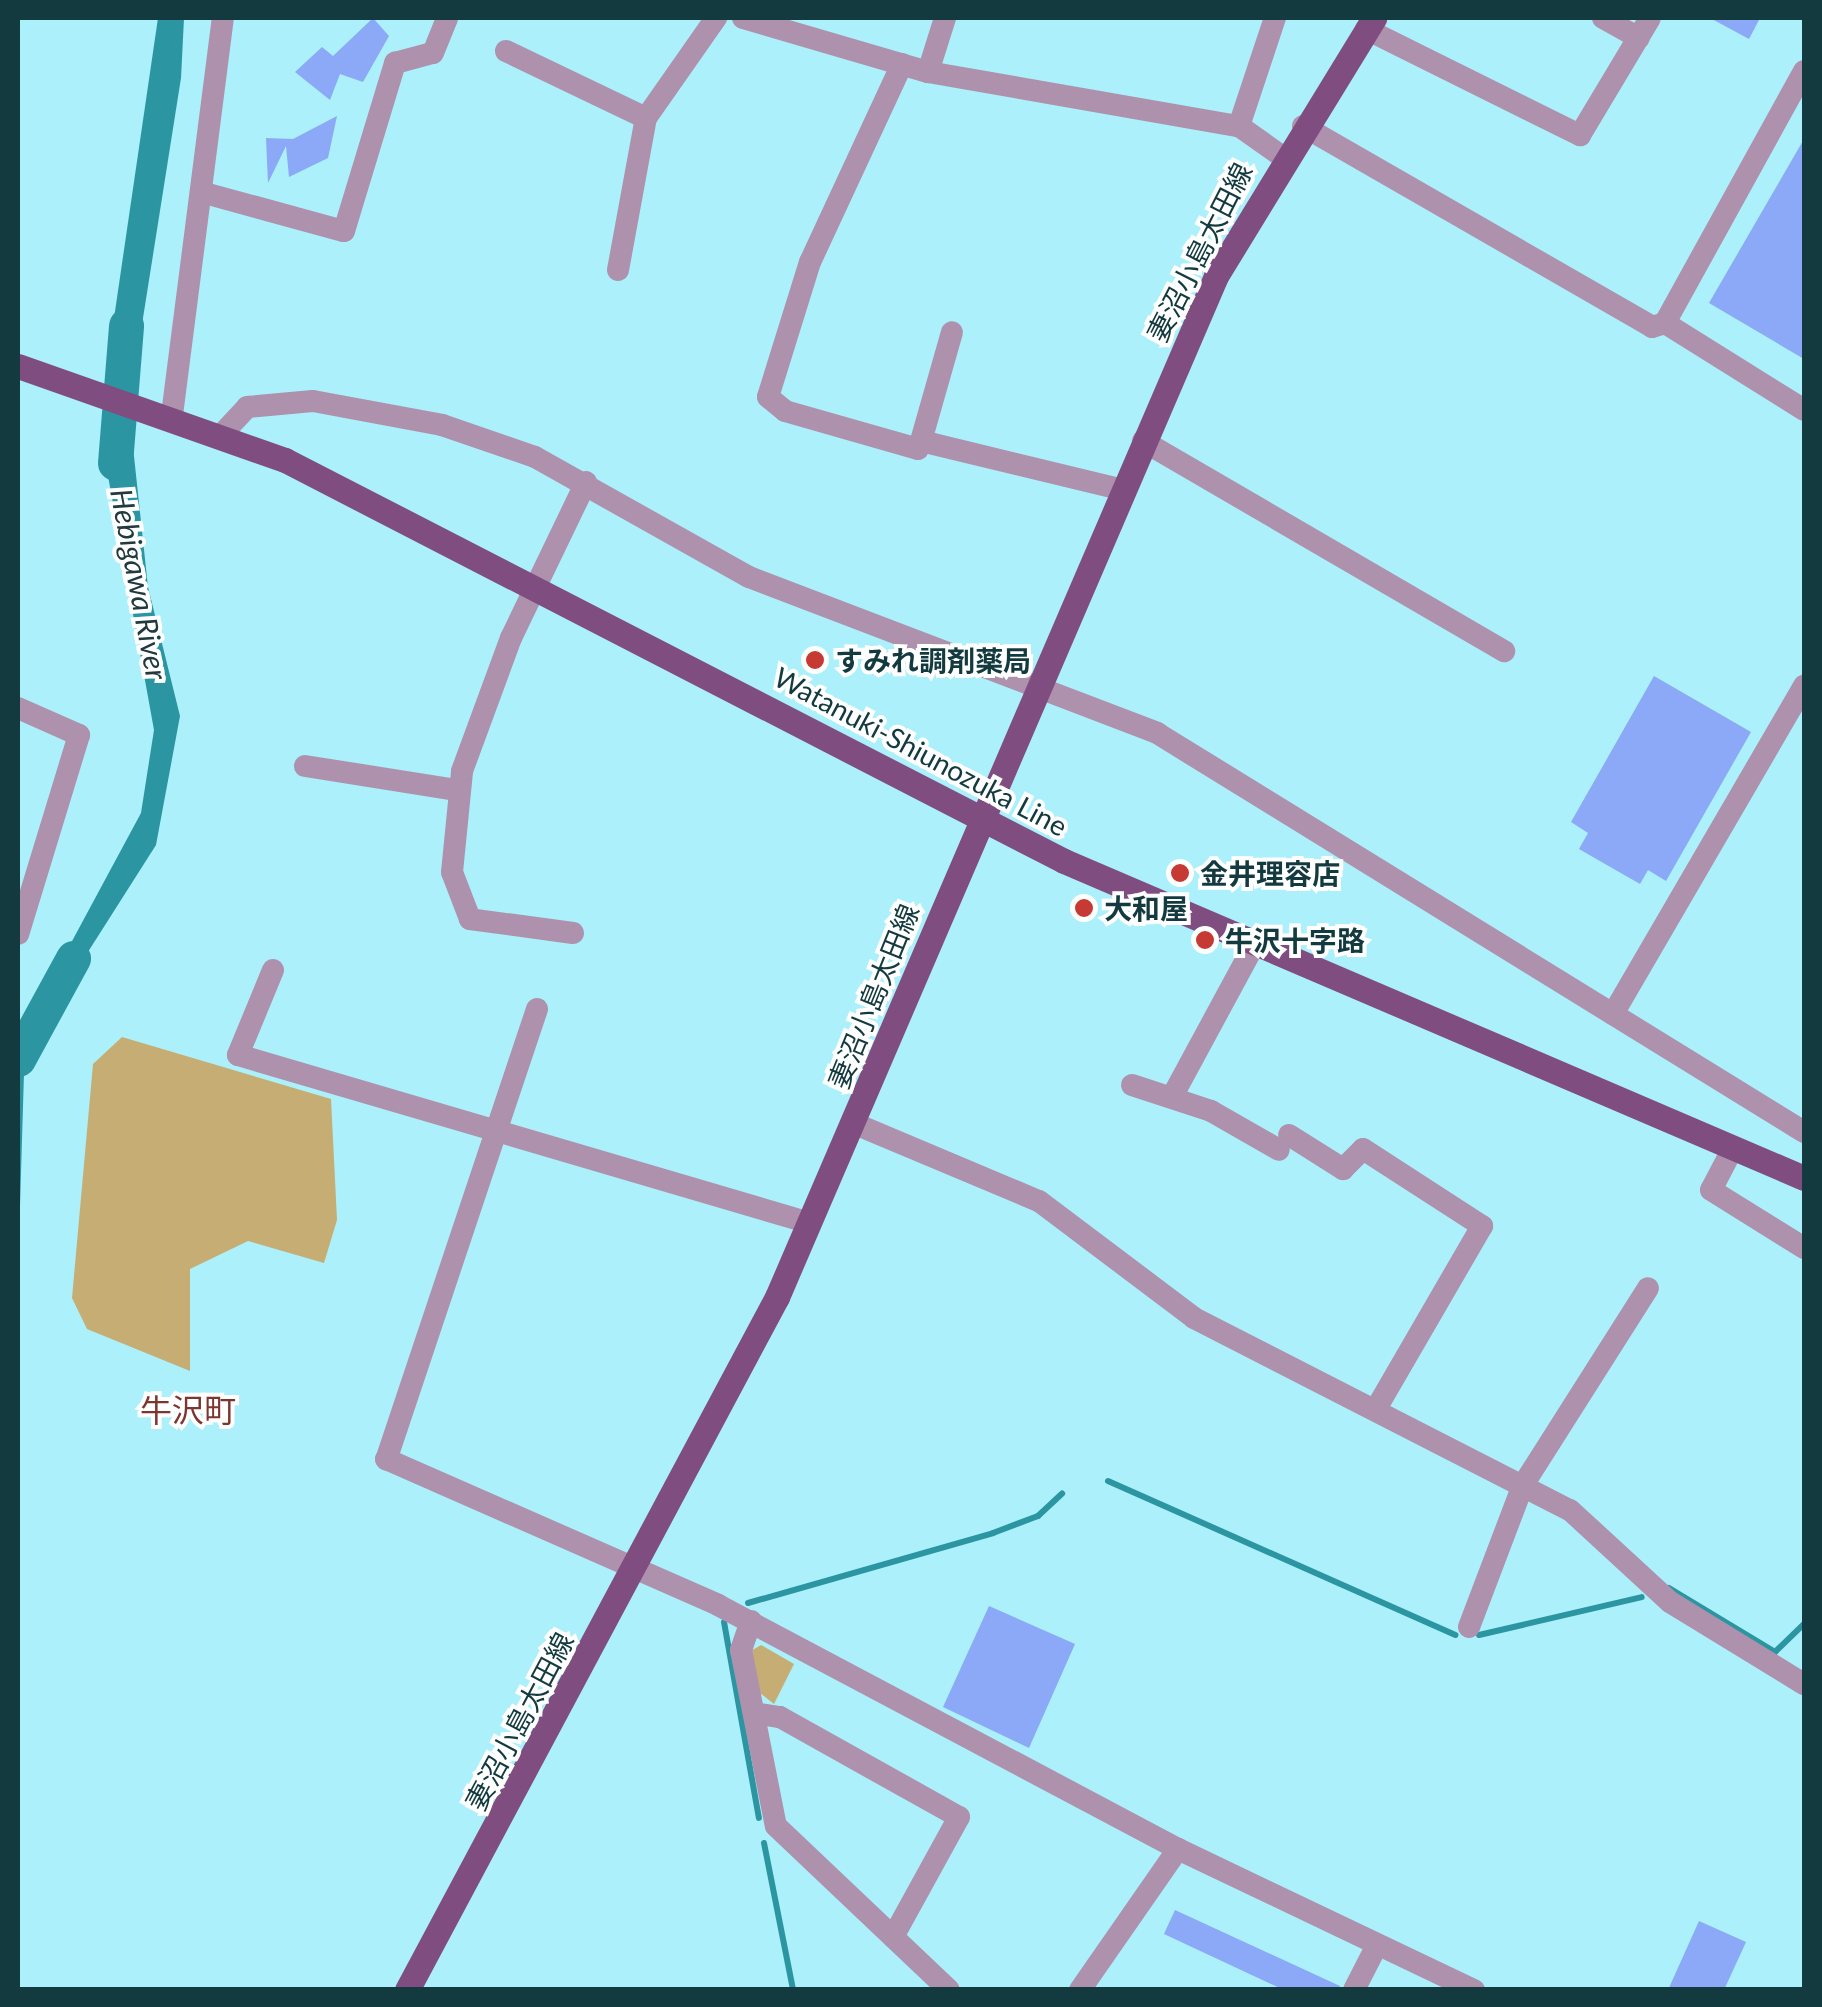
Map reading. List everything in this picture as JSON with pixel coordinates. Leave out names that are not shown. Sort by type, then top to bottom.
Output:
[{"type":"main road","name":"妻沼小島太田線","points":[[408,1990],[635,1564],[810,1223],[978,818],[1216,276],[1283,157],[1370,24]]},
{"type":"main road","name":"Watanuki-Shiunozuka Line","points":[[18,366],[223,433],[540,584],[978,818],[1254,945],[1804,1178]]},
{"type":"street","points":[[162,412],[200,192],[223,18]]},
{"type":"street","points":[[200,192],[344,231],[394,62],[433,53],[447,18]]},
{"type":"street","points":[[618,270],[646,118],[716,18]]},
{"type":"street","points":[[743,18],[928,72],[1239,126],[1283,157]]},
{"type":"street","points":[[928,72],[944,18]]},
{"type":"street","points":[[1239,126],[1275,18]]},
{"type":"street","points":[[1370,24],[1580,135],[1644,28],[1602,18]]},
{"type":"street","points":[[506,51],[646,118]]},
{"type":"street","points":[[902,64],[810,262],[768,397],[785,411],[918,449],[952,332]]},
{"type":"street","points":[[1665,324],[1804,71]]},
{"type":"street","points":[[1303,126],[1652,327],[1665,324],[1804,410]]},
{"type":"street","points":[[223,433],[247,407],[341,404],[470,432],[586,482],[749,577],[1195,753],[1804,1132]]},
{"type":"street","points":[[921,441],[1122,490]]},
{"type":"street","points":[[1143,441],[1504,651]]},
{"type":"street","points":[[573,933],[470,919],[452,872],[457,790],[540,584],[586,482]]},
{"type":"street","points":[[1614,1014],[1804,686]]},
{"type":"street","points":[[18,708],[79,735],[18,934]]},
{"type":"street","points":[[305,766],[457,790]]},
{"type":"street","points":[[1172,1095],[1254,945]]},
{"type":"street","points":[[273,970],[238,1055],[810,1223]]},
{"type":"street","points":[[536,1008],[500,1130],[386,1458],[635,1564],[1178,1850],[1474,1990]]},
{"type":"street","points":[[1132,1085],[1172,1095],[1344,1170],[1364,1148],[1482,1226],[1376,1410]]},
{"type":"street","points":[[853,1123],[1038,1201],[1194,1318],[1578,1517],[1670,1602],[1804,1684]]},
{"type":"street","points":[[1734,1148],[1711,1190],[1804,1248]]},
{"type":"street","points":[[1469,1627],[1522,1485],[1648,1288]]},
{"type":"street","points":[[751,1622],[741,1650],[776,1826],[949,1990]]},
{"type":"street","points":[[754,1713],[780,1717],[959,1817],[893,1937]]},
{"type":"street","points":[[1080,1990],[1178,1850]]},
{"type":"street","points":[[1354,1990],[1377,1945]]},
{"type":"shaded area","points":[[122,1037],[331,1099],[337,1220],[324,1263],[248,1241],[190,1269],[190,1371],[87,1329],[72,1298],[93,1064]]},
{"type":"shaded area","points":[[761,1645],[794,1664],[774,1704],[760,1693],[749,1652]]},
{"type":"water","points":[[158,18],[184,18],[181,78],[134,375],[107,366]]},
{"type":"water","points":[[107,412],[130,419],[148,587],[180,716],[156,845],[58,999],[43,995],[141,813],[154,730],[108,476]]},
{"type":"water","points":[[38,1002],[55,1008],[24,1073],[18,1273],[18,1041]]},
{"type":"building","points":[[373,18],[389,36],[363,82],[340,74],[330,100],[295,72],[322,47],[333,56]]},
{"type":"building","points":[[1710,18],[1760,18],[1749,39]]},
{"type":"building","points":[[337,116],[328,158],[289,177],[286,146],[268,183],[266,138],[293,139]]},
{"type":"building","points":[[1804,139],[1804,359],[1709,303]]},
{"type":"building","points":[[1654,676],[1751,732],[1666,881],[1648,870],[1640,884],[1579,849],[1588,833],[1571,822]]},
{"type":"building","points":[[989,1606],[1075,1644],[1029,1748],[943,1707]]},
{"type":"building","points":[[1175,1910],[1340,1986],[1339,1990],[1284,1990],[1164,1934]]},
{"type":"building","points":[[1699,1921],[1746,1942],[1724,1990],[1668,1990]]},
{"type":"waterway","name":"Hebigawa River","points":[[115,463],[126,325]]},
{"type":"waterway","name":"Hebigawa River","points":[[18,1059],[73,958]]},
{"type":"waterway","points":[[1108,1481],[1455,1635]]},
{"type":"waterway","points":[[748,1603],[993,1533],[1038,1516],[1062,1494]]},
{"type":"waterway","points":[[1669,1588],[1775,1652],[1804,1624]]},
{"type":"waterway","points":[[1479,1635],[1642,1597]]},
{"type":"waterway","points":[[724,1622],[759,1818]]},
{"type":"waterway","points":[[764,1843],[793,1990]]},
{"type":"place","name":"すみれ調剤薬局","points":[[815,660]]},
{"type":"place","name":"金井理容店","points":[[1180,873]]},
{"type":"place","name":"大和屋","points":[[1084,908]]},
{"type":"place","name":"牛沢十字路","points":[[1205,940]]},
{"type":"district","name":"牛沢町","points":[[188,1410]]}]
